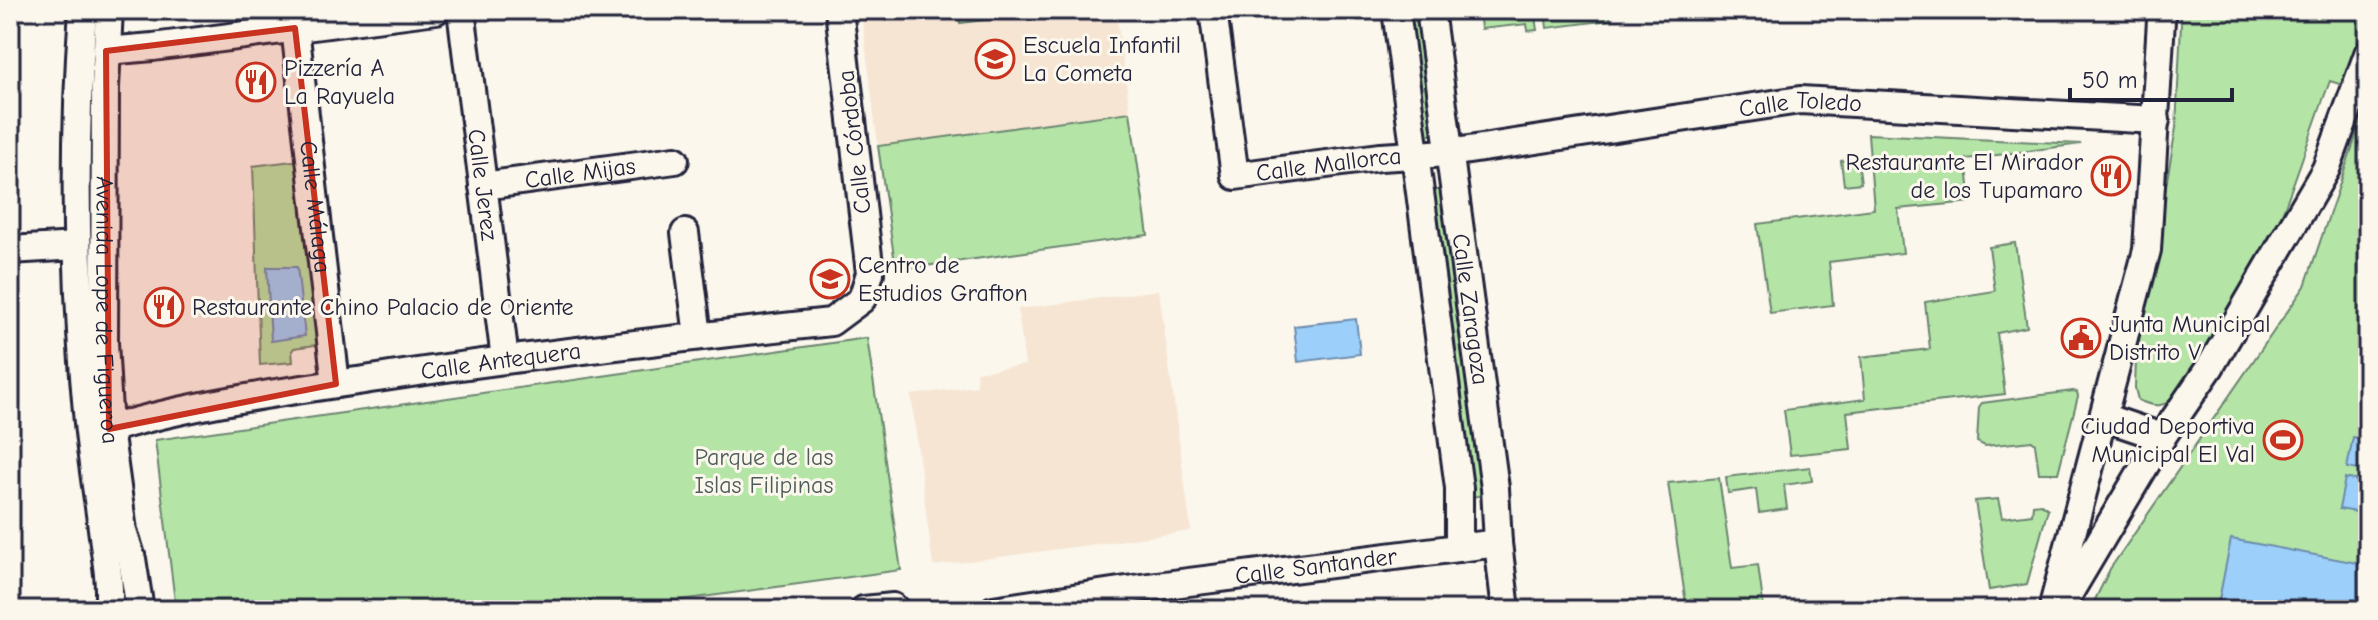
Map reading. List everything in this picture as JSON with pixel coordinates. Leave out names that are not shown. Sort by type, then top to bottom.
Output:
[{"type":"street","name":"Avenida Lope de Figueroa","points":[[83,10],[77,90],[77,246],[88,426],[126,607]]},
{"type":"street","name":"Avenida Lope de Figueroa","points":[[109,10],[103,248],[104,342],[109,429],[123,531],[132,559],[126,607]]},
{"type":"street","points":[[106,51],[436,10]]},
{"type":"street","name":"Calle Jerez","points":[[461,10],[505,359]]},
{"type":"street","name":"Calle Córdoba","points":[[839,10],[870,273]]},
{"type":"street","name":"Calle Mallorca","points":[[1213,10],[1235,176],[1380,157],[1449,153]]},
{"type":"street","name":"Calle Zaragoza","points":[[1396,10],[1459,488],[1459,548]]},
{"type":"street","name":"Calle Zaragoza","points":[[1430,10],[1495,488],[1506,610]]},
{"type":"street","points":[[2052,610],[2147,250],[2160,10]]},
{"type":"street","name":"Calle Málaga","points":[[295,28],[336,384]]},
{"type":"street","points":[[2059,610],[2162,437],[2210,367],[2326,169],[2368,54]]},
{"type":"street","name":"Calle Toledo","points":[[1449,153],[1800,100],[2156,120]]},
{"type":"street","name":"Calle Mijas","points":[[483,186],[675,160]]},
{"type":"street","points":[[685,233],[698,336]]},
{"type":"street","points":[[10,250],[77,246]]},
{"type":"street","name":"Calle Antequera","points":[[109,429],[155,416],[336,384],[505,359],[831,322],[862,299],[870,273]]},
{"type":"street","points":[[2103,417],[2162,437]]},
{"type":"street","name":"Calle Santander","points":[[993,610],[1107,600],[1498,543]]},
{"type":"street","points":[[864,610],[893,607],[896,610]]},
{"type":"highlighted area","points":[[295,28],[336,384],[109,429],[106,51]]},
{"type":"shaded area","name":"Escuela Infantil La Cometa","points":[[861,10],[1116,10],[1130,112],[878,146]]},
{"type":"shaded area","points":[[1159,290],[1191,531],[933,566],[911,395],[977,386],[976,372],[1025,365],[1018,309]]},
{"type":"green space","points":[[959,10],[1061,10],[960,23]]},
{"type":"green space","points":[[1406,10],[1419,10],[1435,127],[1428,136],[1425,135]]},
{"type":"green space","points":[[1479,10],[1534,10],[1537,30],[1528,31],[1527,24],[1481,29]]},
{"type":"green space","points":[[1545,10],[1608,10],[1611,20],[1547,28]]},
{"type":"green space","points":[[2179,10],[2368,10],[2368,93],[2330,81],[2286,204],[2254,275],[2180,395],[2165,404],[2150,405],[2138,400],[2135,388],[2136,359],[2176,128]]},
{"type":"green space","name":"Ciudad Deportiva Municipal El Val","points":[[2368,101],[2368,610],[2090,610],[2110,569],[2305,286]]},
{"type":"green space","points":[[1130,112],[1148,235],[896,270],[878,146]]},
{"type":"green space","points":[[1868,134],[2081,144],[1966,159],[1971,202],[1898,209],[1903,253],[1829,262],[1833,305],[1770,313],[1757,224],[1874,209]]},
{"type":"green space","points":[[1858,159],[1861,183],[1844,185],[1841,161]]},
{"type":"green space","points":[[300,160],[323,344],[294,348],[293,362],[260,365],[253,166]]},
{"type":"green space","points":[[1443,189],[1484,495],[1471,497],[1429,191]]},
{"type":"green space","points":[[2015,243],[2027,327],[1997,333],[2005,394],[1847,412],[1851,449],[1790,455],[1784,410],[1865,399],[1861,357],[1930,349],[1925,302],[1995,291],[1989,247]]},
{"type":"green space","name":"Parque de las Islas Filipinas","points":[[867,338],[901,570],[607,610],[176,610],[155,440]]},
{"type":"green space","points":[[2073,391],[2078,396],[2058,473],[2039,473],[2032,441],[1985,446],[1977,442],[1979,407],[1982,403]]},
{"type":"green space","points":[[1810,467],[1812,481],[1784,485],[1787,509],[1759,513],[1756,489],[1728,493],[1726,477]]},
{"type":"green space","points":[[1719,478],[1732,568],[1758,565],[1764,610],[1687,610],[1668,483]]},
{"type":"green space","points":[[1998,499],[2002,518],[2032,514],[2033,505],[2041,504],[2048,509],[2027,584],[1989,590],[1975,501]]},
{"type":"water","points":[[267,267],[297,267],[305,336],[271,341]]},
{"type":"water","points":[[1356,319],[1360,354],[1298,362],[1294,326]]},
{"type":"water","points":[[2353,437],[2368,440],[2368,472],[2347,468]]},
{"type":"water","points":[[2345,478],[2368,483],[2368,514],[2339,509]]},
{"type":"water","points":[[2231,539],[2368,565],[2368,610],[2244,610],[2218,605]]},
{"type":"place","name":"Escuela Infantil La Cometa","points":[[995,59]]},
{"type":"place","name":"Pizzería A La Rayuela","points":[[256,82]]},
{"type":"place","name":"Restaurante El Mirador de los Tupamaro","points":[[2111,176]]},
{"type":"place","name":"Centro de Estudios Grafton","points":[[830,279]]},
{"type":"place","name":"Restaurante Chino Palacio de Oriente","points":[[164,307]]},
{"type":"place","name":"Junta Municipal Distrito V","points":[[2081,338]]},
{"type":"place","name":"Ciudad Deportiva Municipal El Val","points":[[2283,440]]}]
